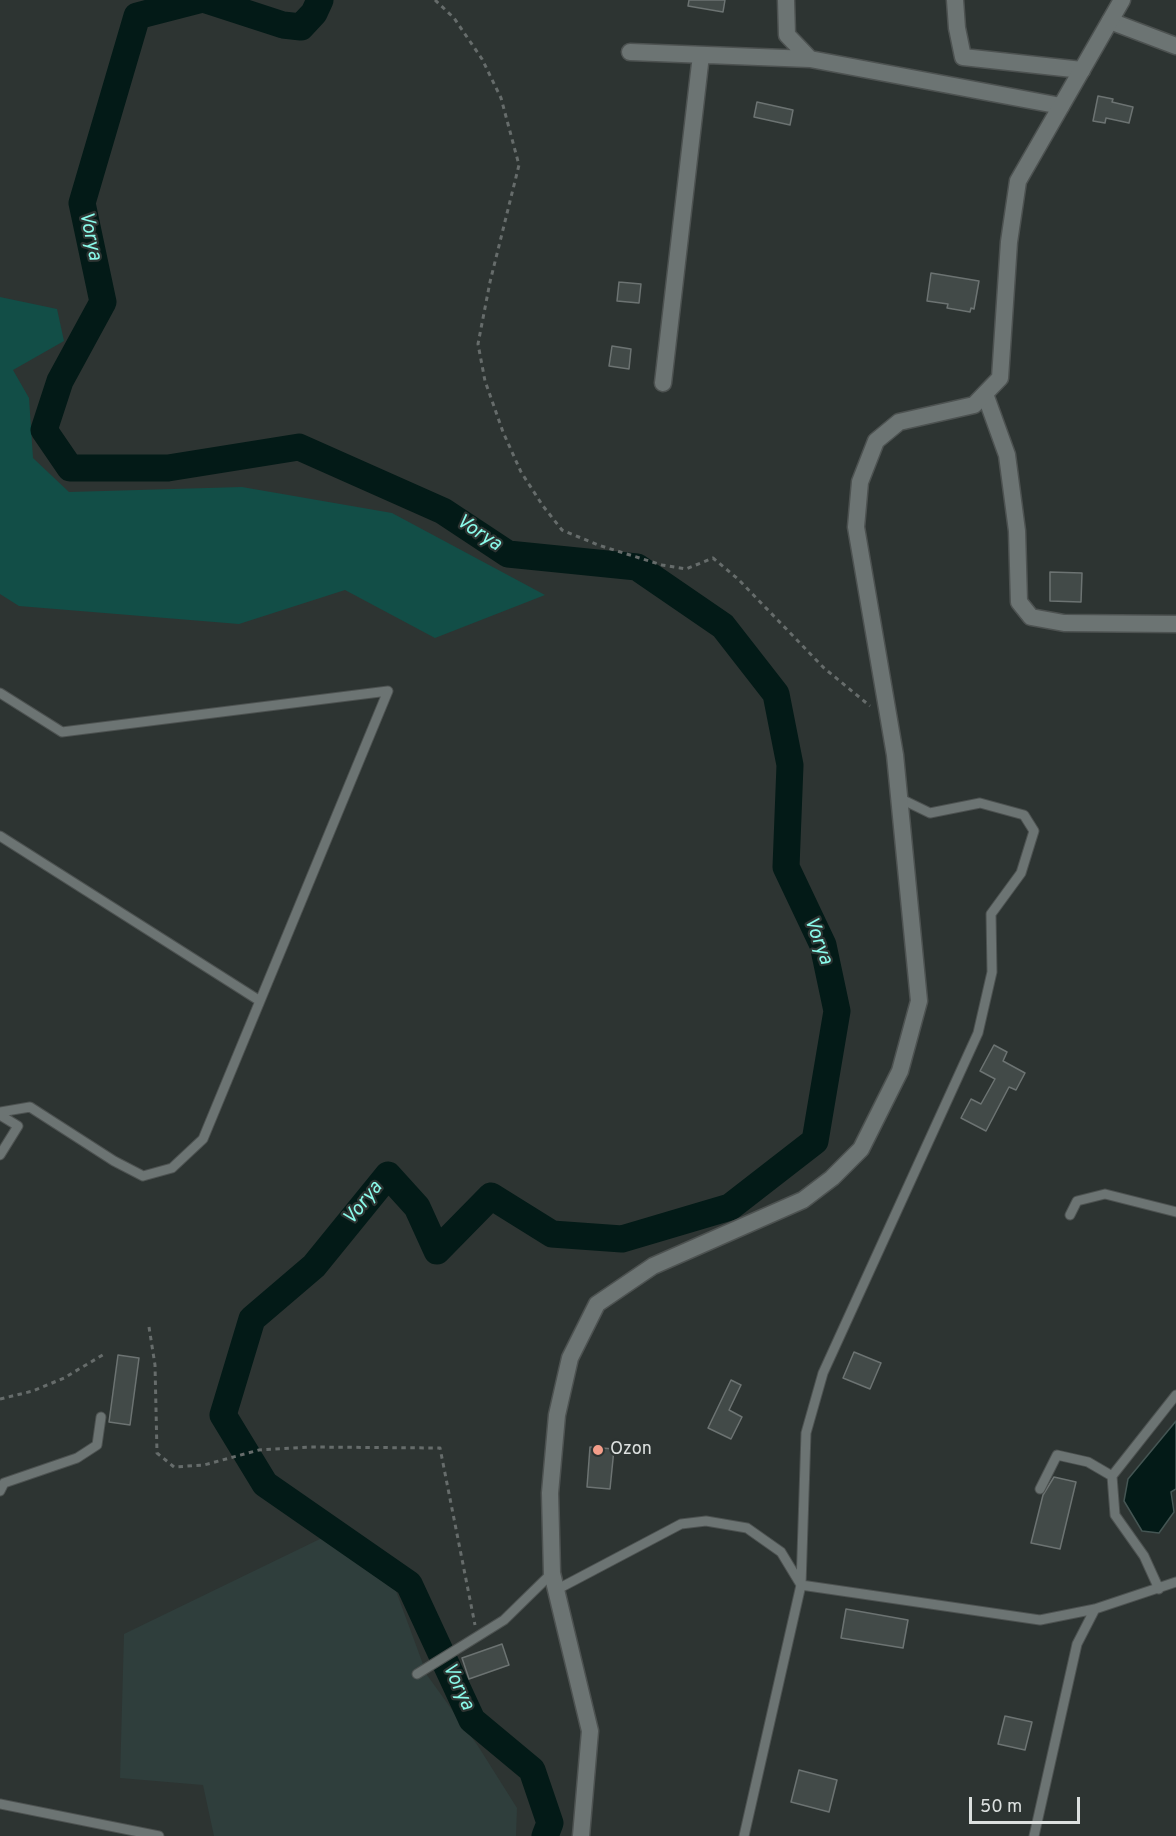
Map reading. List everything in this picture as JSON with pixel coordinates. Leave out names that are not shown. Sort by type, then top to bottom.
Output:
[{"type":"street","points":[[786,0],[787,35],[810,59]]},
{"type":"street","points":[[955,0],[957,28],[963,57],[1082,70]]},
{"type":"street","points":[[581,1836],[590,1731],[552,1573],[550,1493],[557,1415],[570,1358],[597,1304],[653,1266],[803,1200],[825,1184],[861,1149],[900,1071],[919,1001],[890,724],[856,527],[860,482],[876,441],[899,422],[974,405],[1000,378],[1009,242],[1018,181],[1122,0]]},
{"type":"street","points":[[1110,21],[1176,46]]},
{"type":"street","points":[[630,52],[810,59],[1061,106]]},
{"type":"street","points":[[663,383],[701,55]]},
{"type":"street","points":[[985,394],[1007,455],[1017,531],[1019,602],[1031,617],[1064,623],[1176,624]]},
{"type":"lane","points":[[0,693],[62,732],[388,691],[203,1139],[172,1168],[143,1176],[114,1161],[30,1107],[0,1113]]},
{"type":"lane","points":[[744,1836],[801,1585],[806,1432],[823,1373],[978,1032],[992,972],[991,914],[1021,873],[1034,831],[1024,815],[980,803],[930,813],[899,798]]},
{"type":"lane","points":[[0,836],[260,1001]]},
{"type":"lane","points":[[0,1113],[18,1126],[0,1155]]},
{"type":"lane","points":[[1070,1215],[1077,1201],[1105,1194],[1176,1212]]},
{"type":"lane","points":[[1159,1589],[1144,1556],[1115,1515],[1112,1476],[1176,1395]]},
{"type":"lane","points":[[0,1491],[4,1483],[77,1458],[97,1445],[101,1417]]},
{"type":"lane","points":[[1040,1489],[1057,1455],[1088,1462],[1112,1476]]},
{"type":"lane","points":[[556,1590],[681,1524],[706,1521],[747,1528],[781,1552],[801,1585]]},
{"type":"lane","points":[[417,1674],[504,1620],[552,1573]]},
{"type":"lane","points":[[801,1585],[1040,1620],[1095,1609],[1176,1582]]},
{"type":"lane","points":[[1034,1836],[1077,1644],[1095,1609]]},
{"type":"lane","points":[[0,1804],[159,1836]]},
{"type":"path","points":[[435,0],[454,18],[482,59],[501,98],[519,165],[490,282],[478,344],[485,381],[503,432],[521,472],[562,530],[598,545],[662,565],[686,569],[712,558],[738,579],[824,668],[890,724]]},
{"type":"path","points":[[149,1327],[155,1365],[157,1452],[174,1467],[204,1465],[259,1449],[440,1448],[477,1635]]},
{"type":"path","points":[[0,1399],[33,1391],[64,1378],[106,1353]]},
{"type":"shaded area","points":[[0,297],[57,309],[64,341],[13,370],[29,398],[33,458],[69,492],[242,487],[392,513],[545,595],[435,638],[345,590],[239,624],[19,606],[0,594]]},
{"type":"shaded area","points":[[1176,1421],[1176,1489],[1171,1492],[1174,1512],[1159,1533],[1142,1531],[1124,1501],[1128,1479]]},
{"type":"shaded area","points":[[322,1538],[396,1591],[427,1675],[478,1746],[517,1808],[516,1836],[214,1836],[203,1785],[120,1778],[124,1634]]},
{"type":"building","points":[[689,0],[725,0],[723,12],[688,6]]},
{"type":"building","points":[[1098,96],[1133,107],[1129,123],[1106,118],[1105,123],[1093,121]]},
{"type":"building","points":[[757,102],[793,110],[790,125],[754,117]]},
{"type":"building","points":[[931,273],[979,281],[974,309],[971,308],[970,312],[947,308],[948,304],[927,301]]},
{"type":"building","points":[[619,282],[641,284],[639,303],[617,301]]},
{"type":"building","points":[[612,346],[631,349],[629,369],[609,366]]},
{"type":"building","points":[[1050,572],[1082,573],[1081,602],[1050,601]]},
{"type":"building","points":[[994,1045],[1007,1052],[1003,1061],[1025,1073],[1016,1090],[1009,1087],[986,1131],[961,1118],[971,1099],[981,1104],[995,1079],[980,1071]]},
{"type":"building","points":[[854,1352],[881,1363],[870,1389],[843,1378]]},
{"type":"building","points":[[118,1355],[139,1358],[130,1425],[109,1422]]},
{"type":"building","points":[[731,1380],[741,1385],[729,1410],[742,1417],[731,1439],[708,1428]]},
{"type":"building","points":[[590,1447],[614,1449],[610,1489],[587,1487]]},
{"type":"building","points":[[1054,1477],[1076,1482],[1060,1549],[1031,1543],[1043,1495]]},
{"type":"building","points":[[846,1609],[908,1620],[903,1648],[841,1638]]},
{"type":"building","points":[[502,1644],[509,1665],[469,1679],[462,1658]]},
{"type":"building","points":[[1005,1716],[1032,1722],[1025,1750],[998,1744]]},
{"type":"building","points":[[799,1770],[837,1780],[829,1812],[791,1802]]},
{"type":"waterway","name":"Vorya","points":[[199,0],[137,16],[82,203],[103,302],[60,381],[44,430],[70,468],[168,468],[299,447],[443,511],[508,554],[637,567],[723,626],[776,694],[790,765],[786,867],[823,945],[837,1011],[815,1141],[730,1207],[622,1239],[552,1234],[491,1196],[437,1251],[417,1207],[388,1175],[314,1266],[252,1319],[223,1415],[265,1484],[409,1584],[472,1720],[532,1770],[550,1823],[545,1836]]},
{"type":"waterway","name":"Vorya","points":[[206,0],[283,25],[301,27],[314,13],[320,0]]},
{"type":"place","name":"Ozon","points":[[598,1450]]}]
